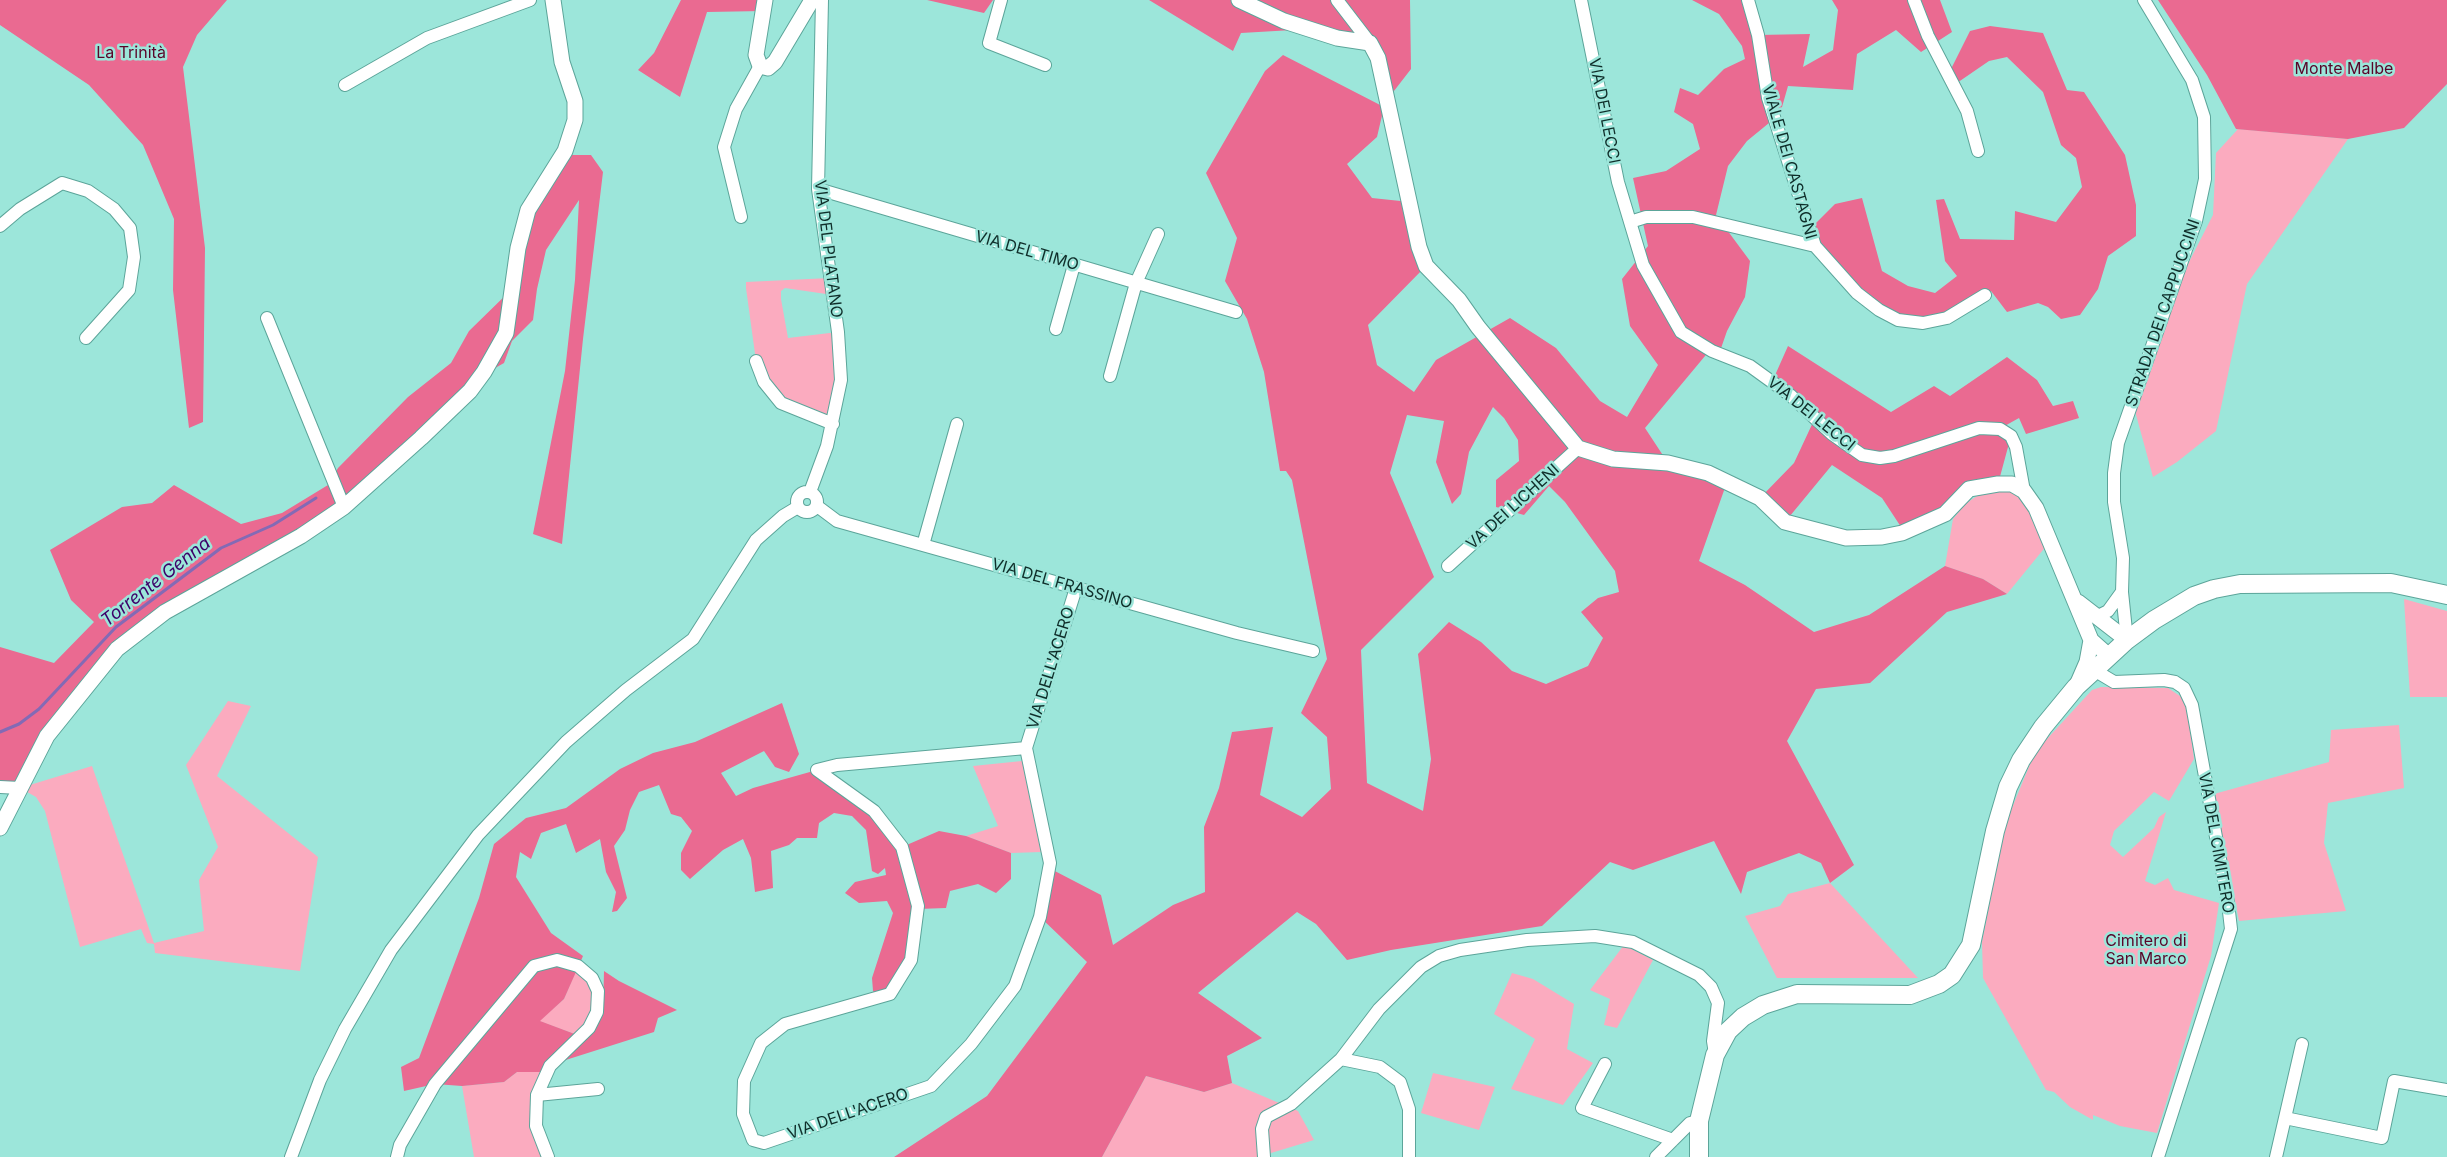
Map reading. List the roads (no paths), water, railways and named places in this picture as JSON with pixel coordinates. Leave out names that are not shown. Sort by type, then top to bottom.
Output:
[{"type":"main road","points":[[1699,1157],[1699,1121],[1715,1056],[1728,1031],[1743,1017],[1764,1005],[1797,994],[1910,995],[1939,984],[1952,975],[1971,945],[1995,831],[2008,787],[2021,760],[2043,727],[2076,687],[2127,640],[2178,604],[2214,589],[2240,584],[2391,583],[2447,595]]},
{"type":"street","points":[[345,85],[427,38],[530,0]]},
{"type":"street","points":[[0,828],[47,736],[117,649],[165,612],[248,563],[302,536],[344,507],[470,390],[484,372],[506,333],[518,248],[528,210],[565,151],[575,120],[575,101],[562,62],[553,0]]},
{"type":"street","points":[[741,217],[724,147],[736,109],[760,66],[755,47],[765,0]]},
{"type":"street","points":[[760,66],[768,68],[775,62],[812,0]]},
{"type":"street","name":"VIA DEL PLATANO","points":[[810,492],[833,424],[841,380],[842,357],[818,189],[822,0]]},
{"type":"street","points":[[1001,0],[988,43],[1045,65]]},
{"type":"street","points":[[1239,0],[1302,27],[1337,38],[1370,43]]},
{"type":"street","points":[[1337,0],[1370,43],[1378,58],[1419,247],[1426,267],[1459,300],[1478,327],[1578,448],[1612,459],[1668,463],[1708,473],[1760,498],[1785,522],[1846,538],[1882,537],[1902,533],[1945,514],[1969,489],[2012,484],[2024,491],[2036,508],[2090,636],[2109,656]]},
{"type":"street","name":"VIA DEI LECCI","points":[[1581,0],[1618,182],[1630,222],[1643,265],[1681,332],[1712,351],[1750,366],[1790,395],[1832,434],[1862,455],[1880,458],[1894,456],[1978,428],[2000,429],[2011,436],[2016,447],[2024,491]]},
{"type":"street","name":"VIALE DEI CASTAGNI","points":[[1748,0],[1758,35],[1767,98],[1815,246]]},
{"type":"street","points":[[1914,0],[1928,36],[1967,111],[1978,151]]},
{"type":"street","name":"STRADA DEI CAPPUCCINI","points":[[2127,640],[2122,591],[2123,558],[2114,502],[2114,473],[2118,443],[2196,221],[2205,179],[2204,117],[2192,80],[2144,0]]},
{"type":"street","points":[[0,226],[20,209],[62,183],[88,191],[114,209],[130,228],[134,257],[129,290],[86,338]]},
{"type":"street","name":"VIA DEL TIMO","points":[[818,189],[1236,312]]},
{"type":"street","name":"VIALE DEI CASTAGNI","points":[[1630,222],[1646,217],[1693,217],[1815,246]]},
{"type":"street","points":[[1110,376],[1136,283],[1158,234]]},
{"type":"street","points":[[1815,246],[1857,293],[1899,320],[1923,323],[1947,318],[1984,295]]},
{"type":"street","points":[[1056,329],[1074,265]]},
{"type":"street","points":[[267,318],[344,507]]},
{"type":"street","points":[[756,361],[764,382],[781,403],[833,424]]},
{"type":"street","points":[[923,545],[957,424]]},
{"type":"street","name":"VA DEI LICHENI","points":[[1448,566],[1578,448]]},
{"type":"street","points":[[810,492],[817,499],[817,506],[813,511],[806,513],[798,507],[798,497],[810,492]]},
{"type":"street","name":"VIA DEL FRASSINO","points":[[817,506],[837,521],[1238,633],[1313,651]]},
{"type":"street","points":[[291,1157],[320,1080],[345,1029],[391,950],[477,834],[566,742],[626,690],[693,639],[756,540],[783,516],[798,507]]},
{"type":"street","name":"VIA DELL'ACERO","points":[[1026,748],[837,765],[817,771],[874,811],[902,847],[918,906],[911,960],[891,994],[785,1024],[761,1043],[744,1081],[743,1114],[753,1140],[764,1143],[931,1086],[971,1044],[1015,986],[1040,917],[1050,863],[1026,748],[1076,588]]},
{"type":"street","points":[[2076,687],[2087,662],[2090,636],[2096,616],[2115,604],[2122,591]]},
{"type":"street","points":[[2076,599],[2127,640]]},
{"type":"street","name":"VIA DEL CIMITERO","points":[[2094,670],[2114,682],[2130,684],[2164,680],[2175,682],[2184,688],[2194,712],[2228,903],[2231,929],[2158,1157]]},
{"type":"street","points":[[0,787],[20,788]]},
{"type":"street","points":[[1264,1157],[1262,1129],[1266,1117],[1291,1104],[1341,1059],[1379,1009],[1421,967],[1438,956],[1460,950],[1527,940],[1595,936],[1634,942],[1699,975],[1711,987],[1718,1004],[1713,1041],[1715,1056]]},
{"type":"street","points":[[397,1157],[402,1142],[442,1075],[534,966],[557,960],[578,966],[592,978],[598,991],[597,1012],[588,1028],[550,1066],[537,1095],[536,1126],[548,1157]]},
{"type":"street","points":[[2276,1157],[2302,1044]]},
{"type":"street","points":[[1341,1059],[1380,1067],[1400,1082],[1409,1109],[1409,1157]]},
{"type":"street","points":[[1605,1064],[1582,1108],[1673,1140]]},
{"type":"street","points":[[2285,1118],[2382,1138],[2394,1081],[2447,1090]]},
{"type":"street","points":[[537,1095],[598,1089]]},
{"type":"street","points":[[1656,1157],[1690,1123],[1699,1121]]},
{"type":"waterway","name":"Torrente Genna","points":[[0,732],[19,724],[39,709],[116,627],[221,548],[273,525],[316,498]]},
{"type":"park label","name":"La Trinità","points":[[131,53]]},
{"type":"park label","name":"Monte Malbe","points":[[2344,69]]},
{"type":"park label","name":"Cimitero di San Marco","points":[[2146,950]]}]
